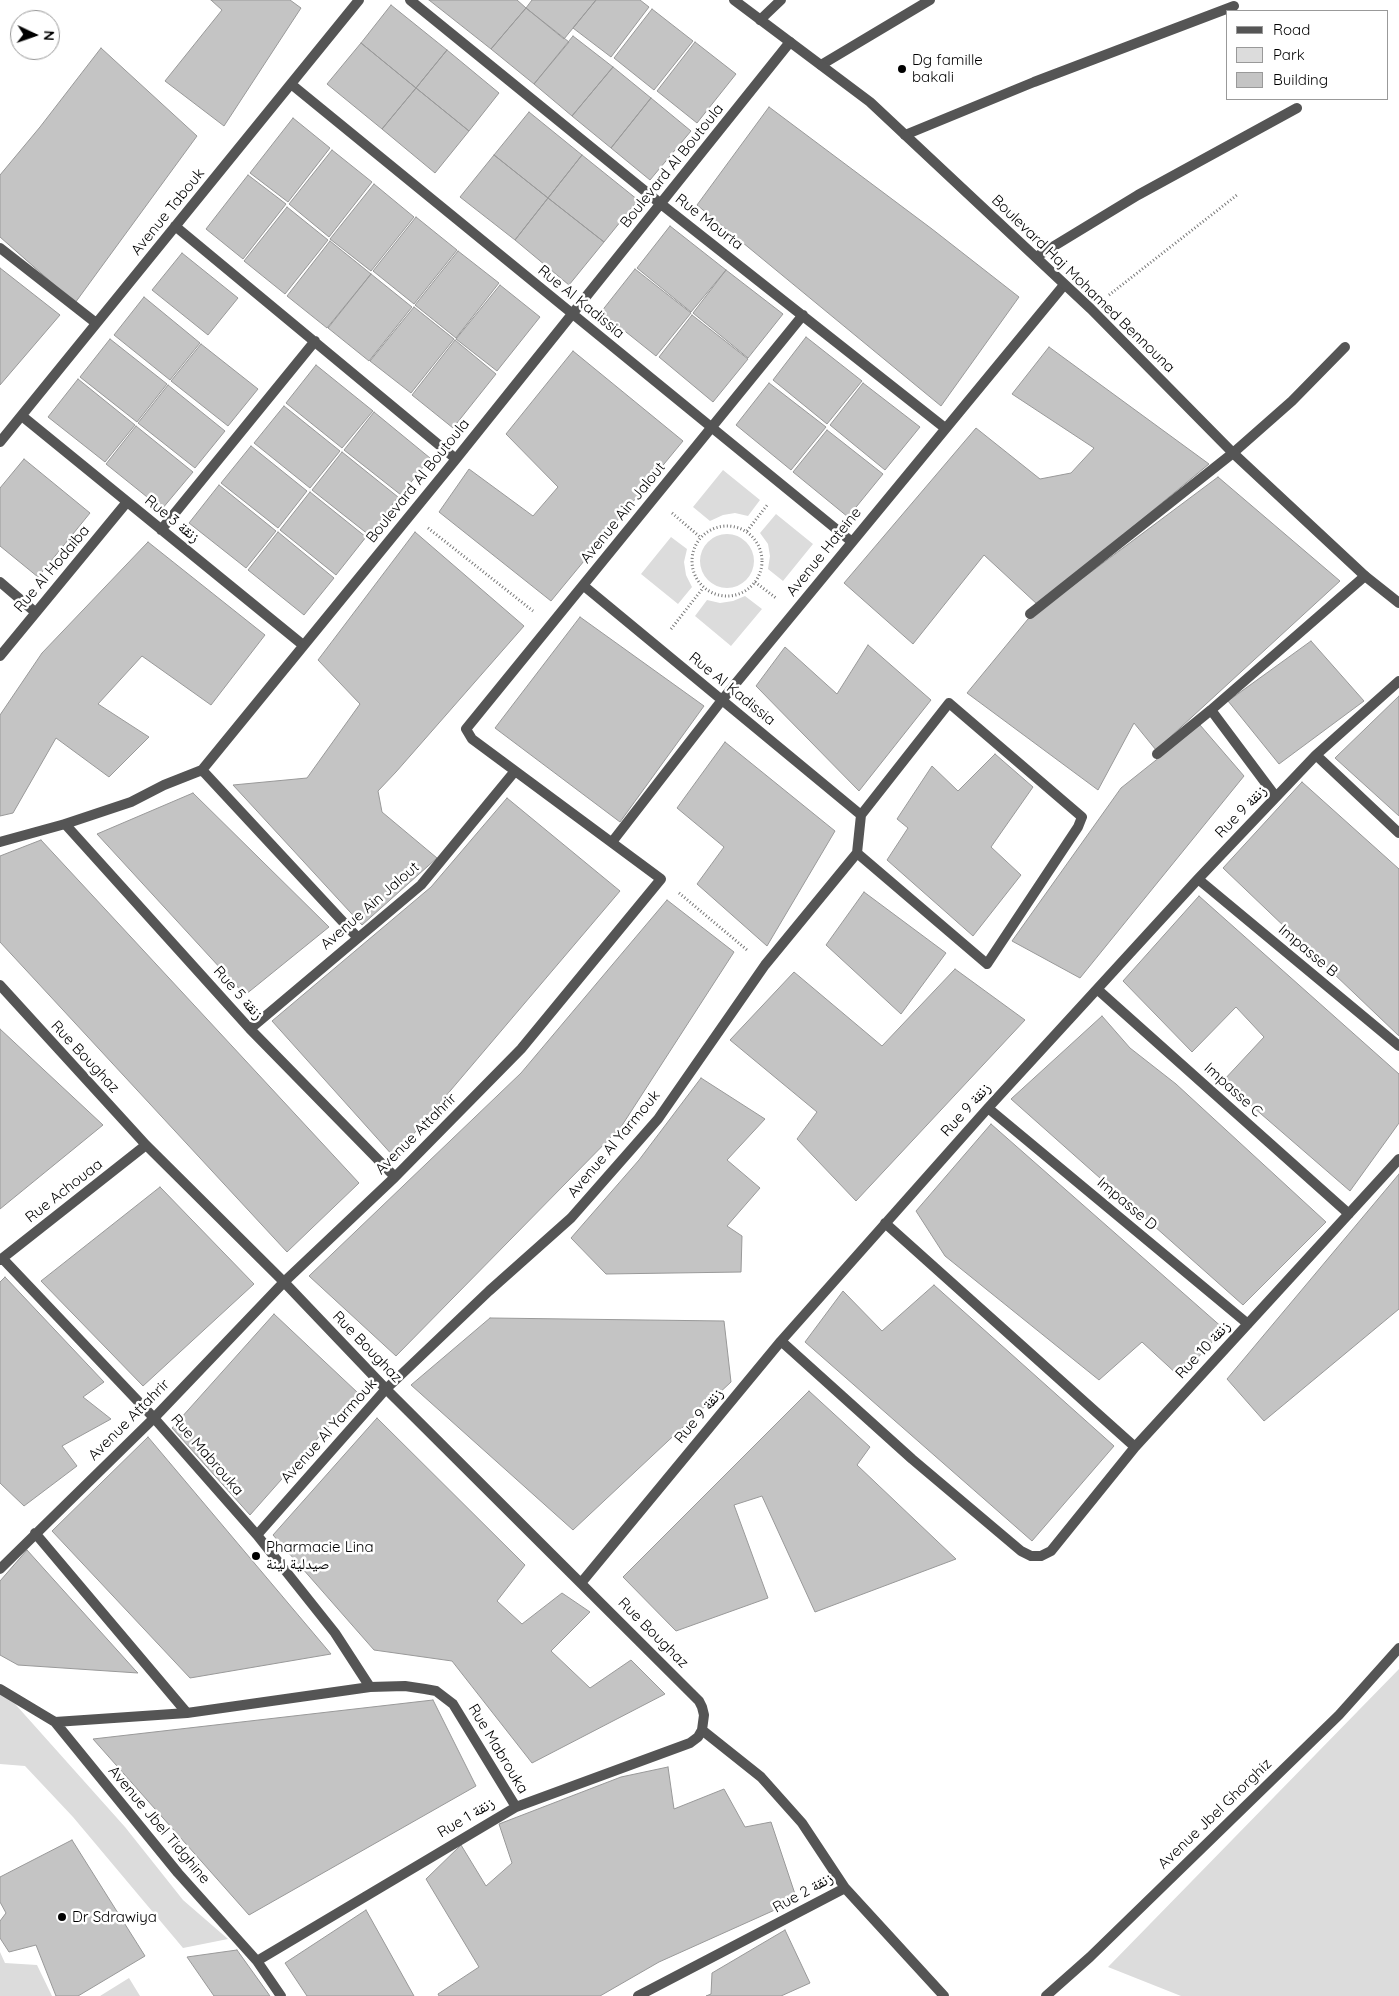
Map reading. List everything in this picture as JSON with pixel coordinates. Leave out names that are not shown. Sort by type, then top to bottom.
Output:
[{"type":"street","name":"Avenue Tabouk","points":[[0,442],[359,0]]},
{"type":"street","name":"Rue Mourta","points":[[410,0],[661,204],[945,428]]},
{"type":"street","name":"Boulevard Haj Mohamed Bennouna","points":[[734,0],[870,102],[1091,309],[1233,453],[1365,576],[1399,603]]},
{"type":"street","points":[[760,20],[781,0]]},
{"type":"street","points":[[821,65],[930,0]]},
{"type":"street","points":[[905,135],[1060,72],[1234,6]]},
{"type":"street","name":"Boulevard Al Boutoula","points":[[0,842],[65,824],[131,802],[164,785],[202,770],[456,459],[790,42]]},
{"type":"street","name":"Rue Al Kadissia","points":[[291,84],[852,542]]},
{"type":"street","points":[[1036,257],[1138,195],[1297,108]]},
{"type":"street","points":[[175,226],[456,459]]},
{"type":"street","points":[[0,248],[96,324]]},
{"type":"street","name":"Avenue Hateine","points":[[612,842],[722,700],[1064,285]]},
{"type":"street","name":"Avenue Ain Jalout","points":[[250,1029],[420,885],[516,771],[472,739],[466,729],[803,315]]},
{"type":"street","points":[[161,530],[315,341]]},
{"type":"street","points":[[1030,614],[1233,453],[1292,401],[1345,347]]},
{"type":"street","name":"Rue 3 زنقة","points":[[22,416],[303,645]]},
{"type":"street","name":"Rue Al Hodaiba","points":[[0,656],[127,502]]},
{"type":"street","points":[[1157,754],[1211,710],[1365,576]]},
{"type":"street","points":[[0,582],[36,612]]},
{"type":"street","name":"Rue Al Kadissia","points":[[584,586],[861,814]]},
{"type":"street","name":"Rue 9 زنقة","points":[[581,1583],[780,1341],[988,1108],[1198,879],[1316,755],[1399,681]]},
{"type":"street","points":[[949,703],[1082,817],[1078,827],[987,964],[857,853],[861,814],[949,703]]},
{"type":"street","points":[[1211,710],[1276,797]]},
{"type":"street","points":[[1316,755],[1399,833]]},
{"type":"street","points":[[202,770],[358,938]]},
{"type":"street","points":[[516,771],[661,879]]},
{"type":"street","name":"Rue 5 زنقة","points":[[65,824],[250,1029],[395,1177]]},
{"type":"street","name":"Avenue Al Yarmouk","points":[[257,1535],[386,1389],[571,1218],[658,1119],[765,965],[857,853]]},
{"type":"street","name":"Avenue Attahrir","points":[[0,1569],[154,1418],[284,1282],[395,1177],[521,1049],[661,879]]},
{"type":"street","name":"Impasse B","points":[[1198,879],[1399,1046]]},
{"type":"street","name":"Rue Boughaz","points":[[0,985],[146,1145],[284,1282],[386,1389],[699,1701],[704,1715],[702,1730]]},
{"type":"street","name":"Impasse C","points":[[1097,989],[1349,1214]]},
{"type":"street","name":"Impasse D","points":[[988,1108],[1248,1324]]},
{"type":"street","name":"Rue Achouaa","points":[[1,1259],[146,1145]]},
{"type":"street","name":"Rue 10 زنقة","points":[[780,1341],[912,1459],[1021,1551],[1031,1556],[1041,1556],[1051,1551],[1135,1447],[1399,1159]]},
{"type":"street","points":[[885,1223],[1135,1447]]},
{"type":"street","name":"Rue Mabrouka","points":[[1,1259],[154,1418],[257,1535],[335,1633],[370,1687]]},
{"type":"street","points":[[35,1534],[187,1714]]},
{"type":"street","name":"Avenue Jbel Ghorghiz","points":[[1046,1996],[1090,1957],[1339,1715],[1399,1648]]},
{"type":"street","name":"Rue Mabrouka","points":[[55,1722],[187,1714],[370,1687],[405,1686],[436,1691],[449,1700],[516,1807]]},
{"type":"street","name":"Avenue Jbel Tidghine","points":[[0,1689],[55,1722],[178,1873],[257,1961],[281,1996]]},
{"type":"street","name":"Rue 1 زنقة","points":[[257,1961],[516,1807],[690,1743],[698,1738],[702,1730]]},
{"type":"street","name":"Rue 2 زنقة","points":[[638,1996],[845,1888],[802,1823],[766,1783],[702,1730]]},
{"type":"street","points":[[845,1888],[944,1996]]},
{"type":"path","points":[[1091,309],[1236,195]]},
{"type":"path","points":[[747,530],[784,486]]},
{"type":"path","points":[[654,498],[700,537]]},
{"type":"path","points":[[410,514],[551,625]]},
{"type":"path","points":[[720,526],[739,527],[747,530],[759,545],[762,556],[762,567],[758,578],[751,588],[741,594],[729,597],[710,593],[704,588],[693,571],[691,559],[700,537],[720,526]]},
{"type":"path","points":[[657,647],[704,588]]},
{"type":"path","points":[[661,879],[765,965]]},
{"type":"green space","points":[[723,470],[760,500],[748,516],[735,513],[723,515],[710,521],[693,507]]},
{"type":"green space","points":[[776,514],[813,544],[783,581],[768,569],[770,556],[768,544],[760,533]]},
{"type":"green space","points":[[727,534],[737,536],[746,542],[752,551],[754,561],[752,571],[746,580],[737,586],[727,588],[717,586],[708,580],[702,571],[700,561],[702,551],[708,542],[717,536]]},
{"type":"green space","points":[[671,537],[687,549],[684,562],[686,575],[692,587],[678,604],[641,574]]},
{"type":"green space","points":[[745,596],[762,609],[731,646],[695,616],[707,600],[720,603],[733,601]]},
{"type":"green space","points":[[1399,1669],[1399,1996],[1181,1996],[1108,1967]]},
{"type":"green space","points":[[0,1693],[8,1696],[125,1827],[183,1900],[228,1939],[183,1948],[73,1817],[25,1766],[0,1764]]},
{"type":"green space","points":[[0,1952],[5,1963],[37,1965],[52,1996],[0,1996]]},
{"type":"green space","points":[[129,1978],[140,1996],[100,1996]]},
{"type":"building","points":[[211,0],[290,0],[301,8],[224,126],[165,81],[222,10]]},
{"type":"building","points":[[429,0],[517,0],[526,8],[491,49]]},
{"type":"building","points":[[532,0],[596,0],[564,39],[526,8]]},
{"type":"building","points":[[596,0],[640,0],[649,7],[611,57],[573,28]]},
{"type":"building","points":[[391,5],[447,50],[416,88],[361,43]]},
{"type":"building","points":[[526,8],[569,42],[534,84],[491,49]]},
{"type":"building","points":[[652,9],[693,41],[654,90],[614,58]]},
{"type":"building","points":[[573,36],[613,67],[572,116],[534,84]]},
{"type":"building","points":[[695,42],[736,74],[697,123],[657,91]]},
{"type":"building","points":[[361,43],[416,88],[382,129],[327,84]]},
{"type":"building","points":[[101,48],[197,136],[75,303],[0,237],[0,175]]},
{"type":"building","points":[[447,50],[499,93],[469,131],[416,88]]},
{"type":"building","points":[[613,67],[651,98],[611,148],[572,116]]},
{"type":"building","points":[[416,88],[469,131],[435,173],[382,129]]},
{"type":"building","points":[[651,98],[691,131],[650,180],[611,148]]},
{"type":"building","points":[[769,107],[1019,297],[941,406],[697,205]]},
{"type":"building","points":[[529,112],[582,155],[548,198],[494,155]]},
{"type":"building","points":[[293,118],[330,148],[288,202],[250,173]]},
{"type":"building","points":[[332,150],[372,182],[329,237],[289,204]]},
{"type":"building","points":[[494,155],[548,198],[515,240],[460,197]]},
{"type":"building","points":[[582,155],[638,200],[604,242],[548,198]]},
{"type":"building","points":[[248,175],[286,204],[243,259],[206,229]]},
{"type":"building","points":[[374,184],[414,217],[371,271],[330,239]]},
{"type":"building","points":[[548,198],[604,242],[569,285],[515,240]]},
{"type":"building","points":[[287,207],[328,240],[285,294],[244,261]]},
{"type":"building","points":[[416,217],[457,250],[414,304],[373,271]]},
{"type":"building","points":[[670,226],[726,270],[691,312],[637,268]]},
{"type":"building","points":[[330,241],[371,274],[327,328],[287,296]]},
{"type":"building","points":[[458,251],[499,283],[456,338],[415,305]]},
{"type":"building","points":[[182,253],[238,298],[208,335],[152,290]]},
{"type":"building","points":[[0,268],[60,315],[0,385]]},
{"type":"building","points":[[635,269],[691,313],[656,356],[601,312]]},
{"type":"building","points":[[726,270],[783,314],[748,358],[693,313]]},
{"type":"building","points":[[371,274],[412,307],[369,361],[328,328]]},
{"type":"building","points":[[500,285],[540,317],[497,371],[456,339]]},
{"type":"building","points":[[144,297],[200,343],[170,380],[114,335]]},
{"type":"building","points":[[414,307],[454,339],[411,393],[370,361]]},
{"type":"building","points":[[692,315],[748,359],[713,402],[659,357]]},
{"type":"building","points":[[806,337],[862,381],[827,424],[773,380]]},
{"type":"building","points":[[110,339],[167,384],[137,422],[80,377]]},
{"type":"building","points":[[455,340],[496,374],[453,428],[412,395]]},
{"type":"building","points":[[201,344],[258,389],[228,426],[171,381]]},
{"type":"building","points":[[1049,347],[1209,464],[1038,605],[984,555],[913,644],[844,583],[976,428],[1040,479],[1071,473],[1094,448],[1012,394]]},
{"type":"building","points":[[573,351],[683,441],[551,601],[439,512],[469,469],[533,516],[558,487],[506,434]]},
{"type":"building","points":[[316,365],[373,411],[342,448],[286,403]]},
{"type":"building","points":[[78,379],[135,425],[105,462],[48,417]]},
{"type":"building","points":[[769,383],[826,427],[791,470],[736,425]]},
{"type":"building","points":[[863,383],[920,427],[885,470],[830,425]]},
{"type":"building","points":[[168,385],[225,431],[195,468],[138,423]]},
{"type":"building","points":[[284,406],[340,451],[310,488],[254,443]]},
{"type":"building","points":[[374,412],[430,458],[401,495],[344,450]]},
{"type":"building","points":[[136,426],[193,472],[162,509],[106,464]]},
{"type":"building","points":[[827,430],[883,474],[848,517],[793,472]]},
{"type":"building","points":[[251,446],[307,491],[278,528],[221,483]]},
{"type":"building","points":[[342,452],[398,497],[369,535],[312,490]]},
{"type":"building","points":[[24,459],[90,513],[38,577],[0,546],[0,488]]},
{"type":"building","points":[[1218,477],[1340,581],[1156,750],[1134,723],[1098,790],[967,693],[1028,619]]},
{"type":"building","points":[[219,485],[276,531],[246,568],[189,523]]},
{"type":"building","points":[[310,492],[366,537],[336,575],[280,530]]},
{"type":"building","points":[[278,532],[334,578],[304,615],[248,570]]},
{"type":"building","points":[[415,532],[524,626],[378,791],[382,812],[437,858],[362,925],[233,785],[307,778],[360,704],[318,660]]},
{"type":"building","points":[[148,542],[265,635],[211,705],[142,656],[98,704],[149,737],[109,777],[56,738],[13,813],[0,816],[0,715],[42,653]]},
{"type":"building","points":[[580,617],[704,706],[620,822],[495,728]]},
{"type":"building","points":[[1311,641],[1364,701],[1279,764],[1228,701]]},
{"type":"building","points":[[868,645],[931,700],[859,791],[756,686],[785,647],[837,694]]},
{"type":"building","points":[[1399,696],[1399,816],[1335,758]]},
{"type":"building","points":[[1200,725],[1244,776],[1080,978],[1012,941],[1121,788]]},
{"type":"building","points":[[725,742],[835,831],[767,946],[697,884],[724,847],[677,808]]},
{"type":"building","points":[[995,754],[1033,787],[991,847],[1021,875],[973,936],[887,860],[908,828],[897,819],[932,766],[958,791]]},
{"type":"building","points":[[1302,782],[1399,869],[1399,1036],[1223,868]]},
{"type":"building","points":[[193,793],[329,927],[245,995],[97,834]]},
{"type":"building","points":[[507,798],[620,891],[394,1157],[272,1021],[431,887]]},
{"type":"building","points":[[41,840],[359,1183],[287,1252],[0,942],[0,856]]},
{"type":"building","points":[[864,892],[946,953],[901,1014],[826,945]]},
{"type":"building","points":[[1199,896],[1399,1074],[1399,1123],[1350,1191],[1223,1081],[1264,1037],[1236,1007],[1192,1052],[1123,981]]},
{"type":"building","points":[[667,900],[734,952],[621,1127],[396,1356],[309,1276],[521,1073]]},
{"type":"building","points":[[955,969],[1025,1020],[856,1201],[797,1139],[817,1112],[730,1040],[794,972],[882,1046]]},
{"type":"building","points":[[1102,1016],[1130,1048],[1176,1084],[1326,1222],[1243,1305],[1011,1099]]},
{"type":"building","points":[[0,1029],[103,1125],[0,1209]]},
{"type":"building","points":[[701,1078],[765,1119],[727,1160],[760,1188],[727,1226],[742,1236],[741,1272],[606,1274],[571,1238],[639,1160]]},
{"type":"building","points":[[991,1124],[1224,1329],[1180,1377],[1142,1342],[1099,1380],[945,1256],[916,1211]]},
{"type":"building","points":[[1399,1174],[1399,1309],[1264,1421],[1227,1379]]},
{"type":"building","points":[[160,1187],[254,1284],[143,1386],[41,1281]]},
{"type":"building","points":[[5,1277],[104,1382],[83,1397],[111,1419],[62,1446],[77,1466],[24,1506],[0,1483],[0,1282]]},
{"type":"building","points":[[934,1285],[1114,1446],[1032,1541],[805,1342],[843,1291],[882,1331]]},
{"type":"building","points":[[274,1314],[358,1393],[250,1515],[172,1428]]},
{"type":"building","points":[[490,1318],[724,1321],[731,1382],[573,1530],[411,1385]]},
{"type":"building","points":[[809,1391],[870,1447],[857,1465],[956,1559],[815,1612],[762,1496],[734,1505],[768,1598],[676,1631],[623,1577]]},
{"type":"building","points":[[377,1418],[525,1565],[497,1601],[522,1624],[562,1593],[590,1612],[551,1651],[590,1688],[631,1660],[665,1694],[532,1763],[452,1661],[374,1650],[273,1535]]},
{"type":"building","points":[[148,1437],[331,1654],[190,1678],[52,1531]]},
{"type":"building","points":[[27,1550],[138,1673],[18,1665],[0,1655],[0,1581]]},
{"type":"building","points":[[433,1700],[476,1786],[249,1915],[93,1739]]},
{"type":"building","points":[[668,1767],[674,1809],[724,1789],[745,1827],[771,1822],[797,1900],[659,1962],[600,1996],[439,1996],[438,1994],[479,1967],[426,1879],[461,1845],[486,1886],[512,1863],[499,1824],[621,1777]]},
{"type":"building","name":"Dr Sdrawiya","points":[[72,1840],[145,1956],[78,1996],[56,1996],[36,1945],[9,1952],[0,1938],[0,1921],[6,1913],[0,1902],[0,1877]]},
{"type":"building","points":[[366,1910],[414,1996],[307,1996],[285,1963]]},
{"type":"building","points":[[785,1930],[810,1983],[781,1996],[706,1996],[711,1994],[712,1973]]},
{"type":"building","points":[[237,1950],[270,1996],[214,1996],[187,1957]]},
{"type":"place","name":"Dg famille bakali","points":[[902,69]]},
{"type":"place","name":"Pharmacie Lina صيدلية لينة","points":[[256,1556]]},
{"type":"place","name":"Dr Sdrawiya","points":[[62,1917]]}]
